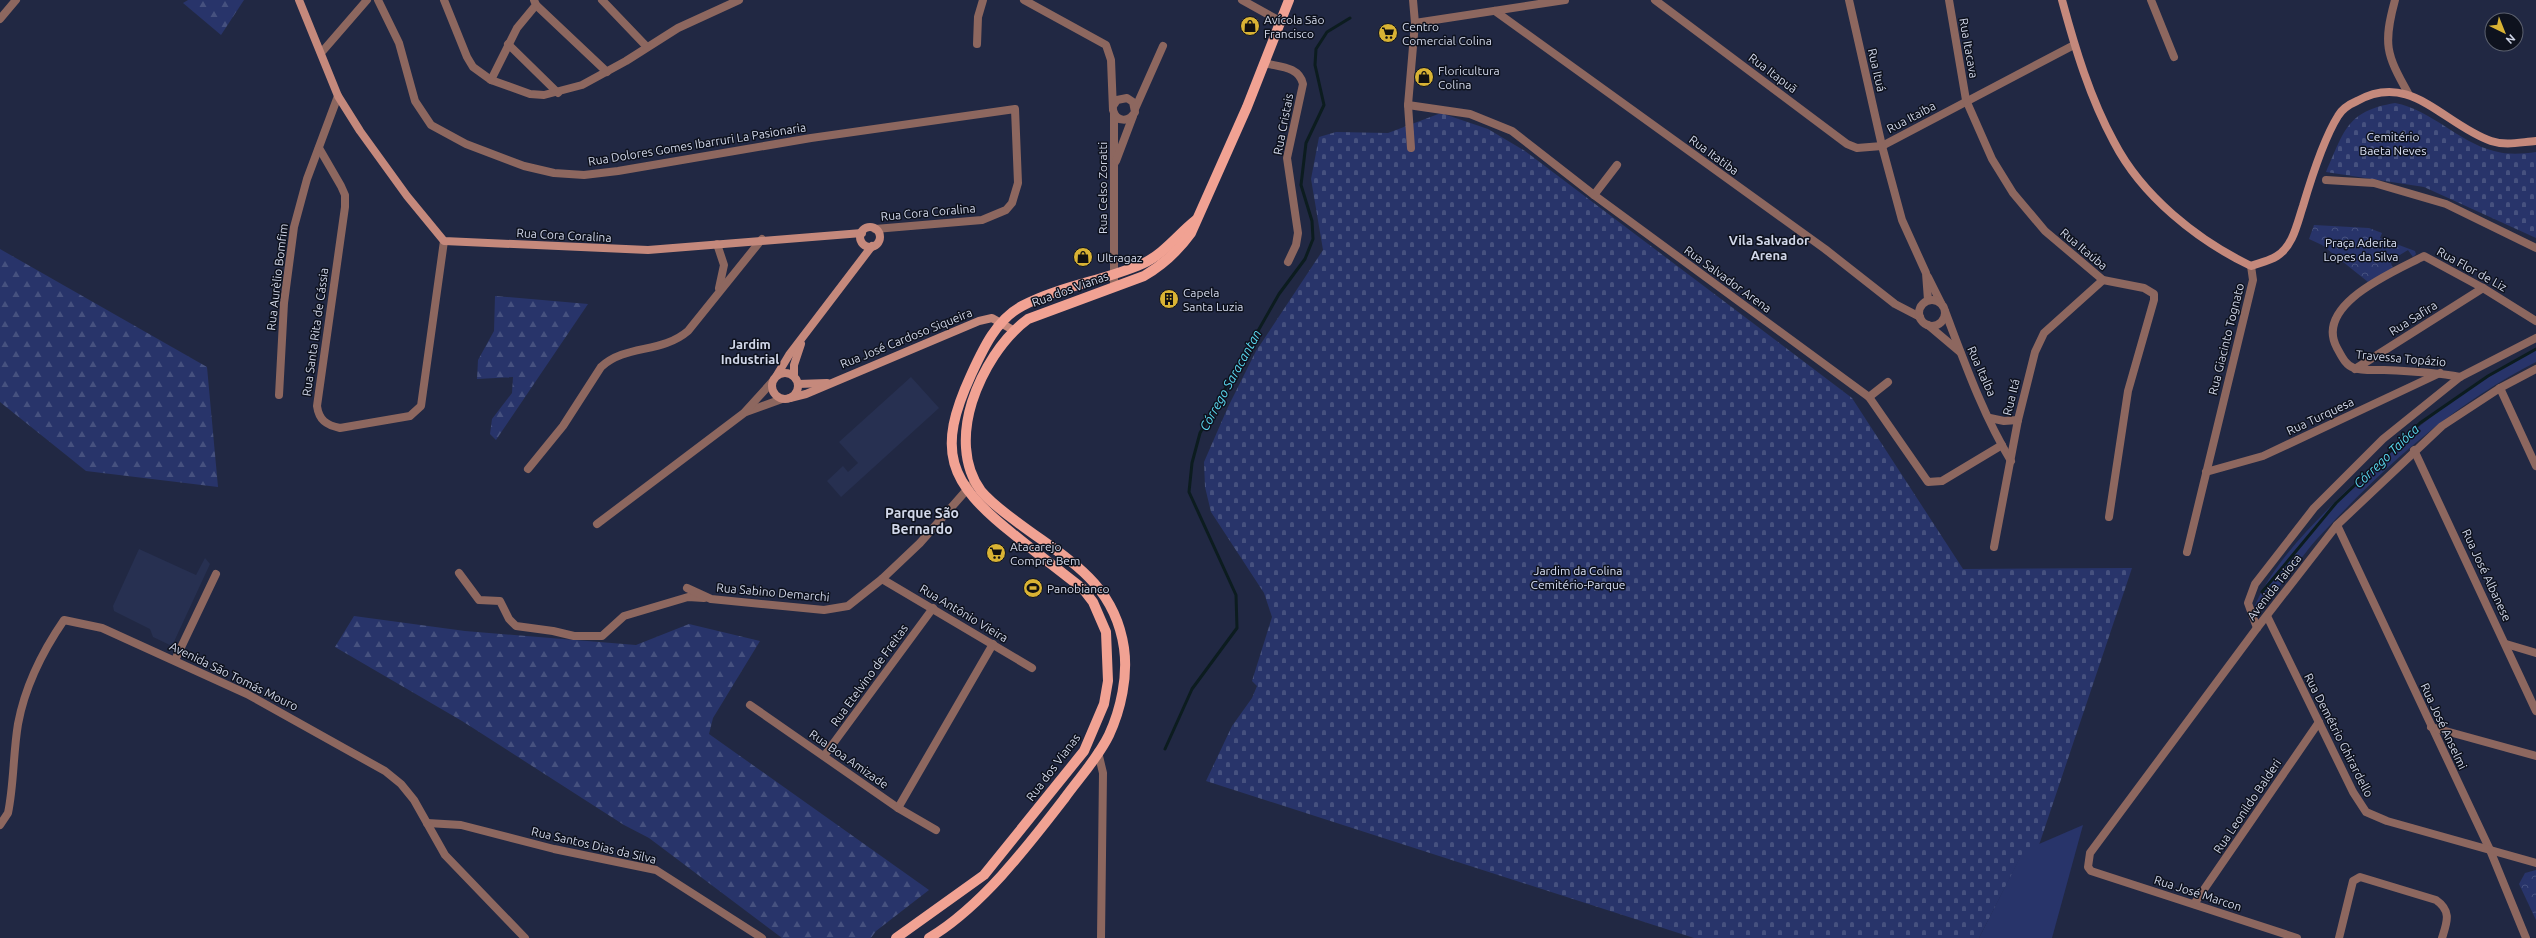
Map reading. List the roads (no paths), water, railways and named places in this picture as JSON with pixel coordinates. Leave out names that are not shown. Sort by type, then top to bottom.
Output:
[{"type":"main road","name":"Rua dos Vianas","points":[[929,938],[953,924],[973,906],[1042,828],[1109,736],[1120,706],[1125,673],[1121,630],[1111,606],[1101,589],[1086,574],[986,497],[976,481],[967,459],[965,442],[968,416],[979,383],[1013,330],[1028,319],[1043,312],[1114,287],[1159,267],[1185,241],[1198,219],[1264,64],[1289,0]]},
{"type":"main road","name":"Rua dos Vianas","points":[[896,938],[984,875],[1084,751],[1104,704],[1108,681],[1106,632],[1093,602],[1083,589],[986,512],[966,490],[955,469],[952,451],[953,424],[962,395],[981,354],[1002,322],[1030,302],[1114,273],[1154,257],[1198,219]]},
{"type":"street","points":[[0,19],[16,0]]},
{"type":"street","points":[[299,0],[338,96],[360,131],[407,196],[444,241]]},
{"type":"street","points":[[321,53],[367,0]]},
{"type":"street","name":"Rua Dolores Gomes Ibarruri La Pasionaria","points":[[378,0],[399,43],[415,101],[431,125],[466,144],[524,166],[554,173],[584,175],[618,171],[811,138],[1015,109]]},
{"type":"street","points":[[444,0],[467,57],[473,67],[491,80],[530,94],[544,95],[558,93],[582,85],[607,72],[678,28],[739,0]]},
{"type":"street","points":[[602,0],[647,47]]},
{"type":"street","points":[[977,44],[978,17],[983,0]]},
{"type":"street","name":"Rua Celso Zoratti","points":[[1024,0],[1106,45],[1111,60],[1115,164],[1114,287]]},
{"type":"street","points":[[1242,0],[1280,21]]},
{"type":"street","points":[[1411,148],[1408,105],[1415,23],[1413,0]]},
{"type":"street","points":[[1415,23],[1565,0]]},
{"type":"street","name":"Rua Itapuã","points":[[1655,0],[1847,144],[1856,148],[1882,146]]},
{"type":"street","name":"Rua Ituá","points":[[1849,0],[1882,146]]},
{"type":"street","name":"Rua Itacava","points":[[1949,0],[1966,100]]},
{"type":"street","points":[[2062,0],[2074,45],[2114,142],[2130,166],[2160,202],[2195,232],[2221,252],[2251,266],[2277,256],[2288,245],[2295,231],[2311,179],[2341,112],[2357,100],[2374,92],[2394,90],[2408,93],[2474,133],[2492,141],[2510,144],[2536,140]]},
{"type":"street","points":[[2151,0],[2174,57]]},
{"type":"street","points":[[2395,0],[2388,24],[2387,43],[2394,69],[2408,93]]},
{"type":"street","points":[[491,80],[517,28],[535,2],[607,72]]},
{"type":"street","name":"Rua Itatiba","points":[[1494,11],[1825,250],[1895,304],[1920,317]]},
{"type":"street","points":[[508,44],[558,93]]},
{"type":"street","name":"Rua Itaiba","points":[[1928,300],[1926,272],[1902,220],[1882,146],[1966,100],[2074,45]]},
{"type":"street","points":[[1115,164],[1134,112],[1163,46]]},
{"type":"street","name":"Rua Cristais","points":[[1264,64],[1292,69],[1298,73],[1303,84],[1290,138],[1287,158],[1298,233],[1296,245],[1288,262]]},
{"type":"street","name":"Rua Aurèlio Bomfim","points":[[279,395],[284,303],[294,227],[319,148],[338,96]]},
{"type":"street","points":[[1127,98],[1133,102],[1134,112],[1125,120],[1118,119],[1113,110],[1117,100],[1127,98]]},
{"type":"street","name":"Rua Itaúba","points":[[1966,100],[1992,159],[2013,193],[2045,231],[2103,280],[2151,290],[2154,300],[2128,391],[2110,517]]},
{"type":"street","name":"Rua Salvador Arena","points":[[1408,105],[1470,114],[1497,123],[1512,131],[1594,195],[1870,397],[1928,482],[1942,481],[2002,445]]},
{"type":"street","name":"Rua Cora Coralina","points":[[875,229],[982,220],[1006,210],[1017,194],[1015,109]]},
{"type":"street","name":"Rua Santa Rita de Cássia","points":[[319,148],[345,195],[345,207],[317,406],[322,421],[330,426],[340,428],[410,416],[417,412],[422,406],[444,241]]},
{"type":"street","points":[[1594,195],[1617,165]]},
{"type":"street","points":[[2326,180],[2374,183],[2446,204],[2536,248]]},
{"type":"street","points":[[803,340],[796,358],[797,392],[786,398],[772,391],[774,379],[789,355],[803,340],[872,246],[880,240],[879,233],[875,229],[866,228],[862,232],[861,239],[864,244],[872,246]]},
{"type":"street","name":"Rua Cora Coralina","points":[[444,241],[648,250],[762,239],[862,232]]},
{"type":"street","points":[[528,469],[563,426],[601,367],[610,359],[621,355],[668,344],[677,340],[688,331],[718,291],[762,239]]},
{"type":"street","points":[[717,244],[724,265],[718,291]]},
{"type":"street","name":"Rua Flor de Liz","points":[[2343,359],[2334,343],[2332,334],[2337,315],[2344,305],[2368,287],[2424,256],[2483,288],[2536,321]]},
{"type":"street","name":"Rua Giacinto Tognato","points":[[2187,552],[2253,280],[2251,266]]},
{"type":"street","points":[[1926,272],[1945,311],[1940,323],[1928,325]]},
{"type":"street","name":"Rua Itá","points":[[1994,547],[2018,420],[2035,352],[2044,333],[2103,280]]},
{"type":"street","name":"Rua Safira","points":[[2355,369],[2483,288]]},
{"type":"street","points":[[1941,303],[1928,300],[1920,308],[1920,317],[1960,352]]},
{"type":"street","name":"Rua Italba","points":[[1945,311],[1960,352],[2002,445],[2011,461]]},
{"type":"street","name":"Rua José Cardoso Siqueira","points":[[744,412],[830,383],[979,321],[992,318],[1002,322]]},
{"type":"street","points":[[1002,322],[1013,330]]},
{"type":"street","points":[[2257,628],[2248,603],[2255,584],[2314,508],[2383,439],[2460,377],[2536,338]]},
{"type":"street","name":"Travessa Topázio","points":[[2343,359],[2355,369],[2441,373],[2460,377]]},
{"type":"street","name":"Avenida Taioca","points":[[2091,871],[2088,866],[2090,853],[2257,628],[2337,525],[2414,450],[2442,426],[2500,388],[2536,369]]},
{"type":"street","points":[[774,379],[784,372],[796,380]]},
{"type":"street","name":"Rua Turquesa","points":[[2206,472],[2242,464],[2263,456],[2441,373]]},
{"type":"street","name":"Rua José Cardoso Siqueira","points":[[597,524],[744,412],[774,379]]},
{"type":"street","name":"Rua José Cardoso Siqueira","points":[[796,380],[830,383]]},
{"type":"street","points":[[1870,397],[1888,382]]},
{"type":"street","points":[[2500,388],[2536,466]]},
{"type":"street","points":[[1990,418],[2004,421],[2018,420]]},
{"type":"street","name":"Rua José Albanese","points":[[2414,450],[2536,711]]},
{"type":"street","name":"Rua Sabino Demarchi","points":[[687,588],[709,598],[836,609],[858,600],[882,579],[920,543],[966,490],[976,481]]},
{"type":"street","name":"Rua José Anselmi","points":[[2337,525],[2431,728],[2490,850],[2526,938]]},
{"type":"street","points":[[459,573],[479,600],[500,601],[509,619],[516,626],[553,630],[574,636],[602,636],[624,616],[688,597],[709,598]]},
{"type":"street","points":[[175,660],[216,574]]},
{"type":"street","name":"Rua Antônio Vieira","points":[[882,579],[1032,668]]},
{"type":"street","name":"Rua Etelvino de Freitas","points":[[824,756],[933,608]]},
{"type":"street","name":"Rua Demétrio Ghirardello","points":[[2267,616],[2353,792],[2366,812],[2387,821],[2536,863]]},
{"type":"street","name":"Avenida São Tomás Mouro","points":[[0,824],[8,813],[18,724],[29,686],[43,651],[64,620],[102,628],[247,694],[385,771],[401,784],[414,800],[445,855],[525,938]]},
{"type":"street","points":[[898,808],[993,644]]},
{"type":"street","points":[[2506,644],[2536,652]]},
{"type":"street","name":"Rua Boa Amizade","points":[[750,705],[898,808],[936,830]]},
{"type":"street","name":"Rua Leonildo Balderi","points":[[2194,904],[2319,722]]},
{"type":"street","points":[[2431,728],[2536,756]]},
{"type":"street","points":[[1098,752],[1103,773],[1101,938]]},
{"type":"street","name":"Rua Santos Dias da Silva","points":[[427,823],[461,825],[554,849],[656,870],[762,938]]},
{"type":"street","name":"Rua José Marcon","points":[[2091,871],[2297,938]]},
{"type":"street","points":[[2338,938],[2354,881],[2360,877],[2436,900],[2443,905],[2447,912],[2448,919],[2442,938]]},
{"type":"waterway","name":"Córrego Saracantan","points":[[1165,749],[1192,689],[1237,628],[1236,595],[1189,492],[1192,463],[1200,433],[1279,294],[1305,259],[1313,239],[1312,221],[1301,185],[1306,143],[1324,105],[1315,65],[1316,49],[1327,32],[1350,18]]},
{"type":"waterway","name":"Córrego Taióca","points":[[2262,592],[2336,503],[2420,423],[2488,376],[2536,349]]},
{"type":"place","name":"Avícola São Francisco","points":[[1250,26]]},
{"type":"place","name":"Centro Comercial Colina","points":[[1388,33]]},
{"type":"place","name":"Floricultura Colina","points":[[1424,77]]},
{"type":"place","name":"Ultragaz","points":[[1083,257]]},
{"type":"place","name":"Capela Santa Luzia","points":[[1169,299]]},
{"type":"place","name":"Atacarejo Compre Bem","points":[[996,553]]},
{"type":"place","name":"Panobianco","points":[[1033,588]]},
{"type":"district","name":"Vila Salvador Arena","points":[[1769,248]]},
{"type":"district","name":"Jardim Industrial","points":[[750,352]]},
{"type":"district","name":"Parque São Bernardo","points":[[922,522]]},
{"type":"park label","name":"Cemitério Baeta Neves","points":[[2393,143]]},
{"type":"park label","name":"Praça Aderita Lopes da Silva","points":[[2361,249]]},
{"type":"park label","name":"Jardim da Colina Cemitério-Parque","points":[[1578,577]]}]
